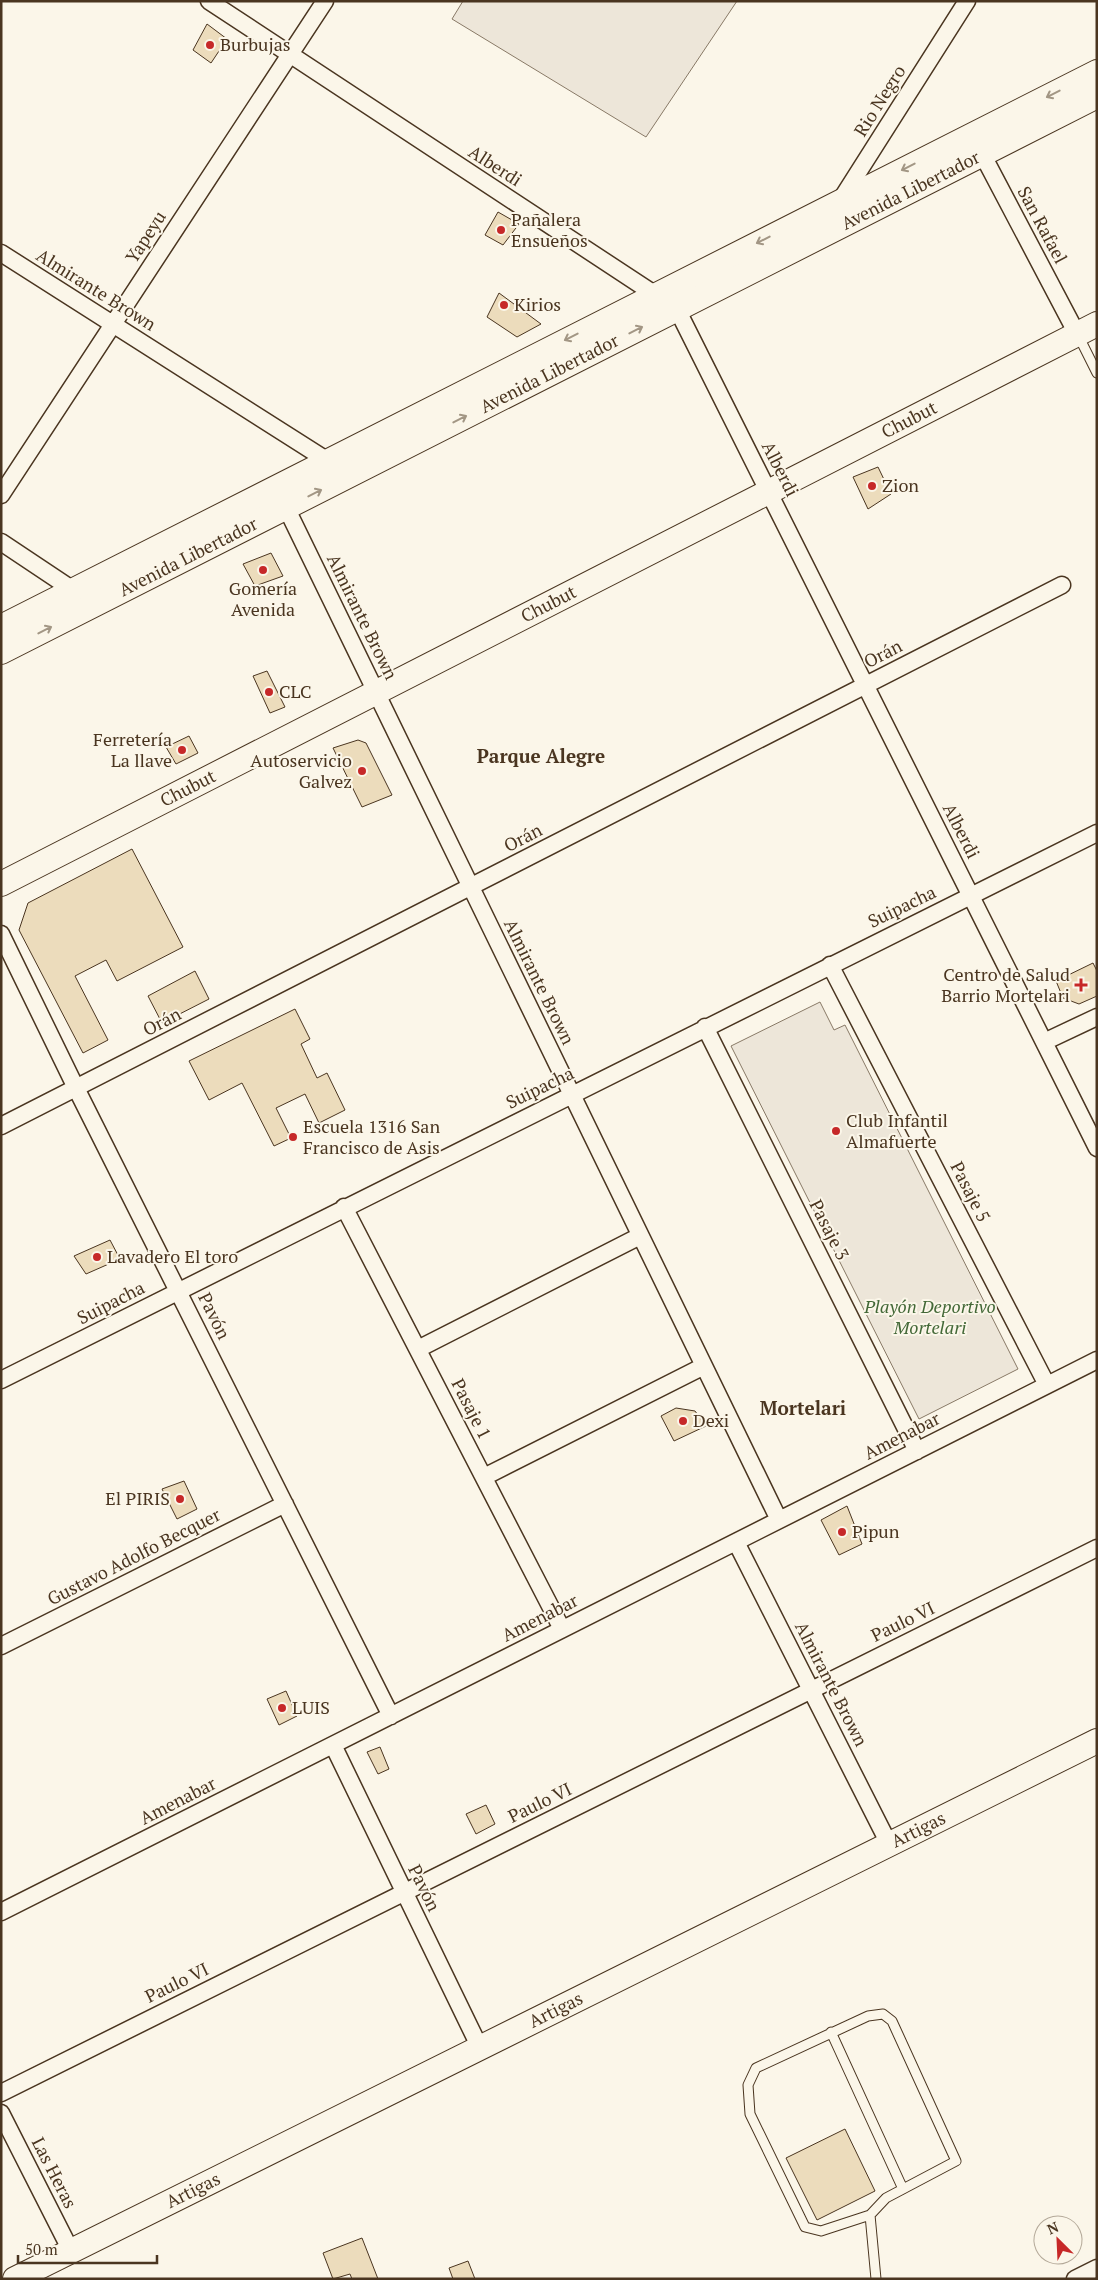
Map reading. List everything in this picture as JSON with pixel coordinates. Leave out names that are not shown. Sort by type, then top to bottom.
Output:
[{"type":"street","name":"Alberdi","points":[[209,1],[677,309],[1097,1148]]},
{"type":"street","name":"Yapeyu","points":[[1,495],[325,1]]},
{"type":"street","name":"Rio Negro","points":[[840,201],[967,1]]},
{"type":"street","name":"Avenida Libertador","points":[[1,652],[281,497],[677,309],[841,226],[1097,72]]},
{"type":"street","name":"Avenida Libertador","points":[[333,471],[655,295],[840,201],[1097,96]]},
{"type":"street","name":"San Rafael","points":[[977,145],[1087,329]]},
{"type":"street","points":[[840,201],[841,226]]},
{"type":"street","name":"Almirante Brown","points":[[1,253],[113,324],[333,471]]},
{"type":"street","name":"Chubut","points":[[1,884],[1087,329]]},
{"type":"street","name":"Avenida Libertador","points":[[1,627],[73,590],[281,497]]},
{"type":"street","name":"Almirante Brown","points":[[281,497],[779,1520]]},
{"type":"street","points":[[1,542],[73,590]]},
{"type":"street","name":"Orán","points":[[1,1126],[1062,586]]},
{"type":"street","name":"Suipacha","points":[[1,1380],[344,1207],[1097,833]]},
{"type":"street","name":"Pavón","points":[[1,934],[390,1716]]},
{"type":"street","name":"Pasaje 5","points":[[830,965],[1047,1385]]},
{"type":"street","points":[[1044,1042],[1097,1016]]},
{"type":"street","name":"Pasaje 3","points":[[705,1027],[917,1451]]},
{"type":"street","name":"Pasaje 1","points":[[344,1207],[562,1629]]},
{"type":"street","points":[[418,1349],[640,1236]]},
{"type":"street","name":"Amenabar","points":[[1,1912],[1097,1360]]},
{"type":"street","points":[[484,1476],[704,1366]]},
{"type":"street","name":"Gustavo Adolfo Becquer","points":[[1,1646],[285,1504]]},
{"type":"street","name":"Almirante Brown","points":[[736,1542],[889,1844]]},
{"type":"street","name":"Paulo VI","points":[[1,2093],[1097,1548]]},
{"type":"street","name":"Artigas","points":[[15,2279],[39,2273],[71,2251],[1097,1741]]},
{"type":"street","name":"Pavón","points":[[333,1745],[480,2048]]},
{"type":"street","name":"Las Heras","points":[[1,2113],[71,2251]]},
{"type":"street","points":[[1075,2279],[1097,2268]]},
{"type":"lane","points":[[1087,329],[1097,373]]},
{"type":"lane","points":[[883,2014],[892,2021],[956,2161],[903,2189],[886,2198],[870,2215],[821,2231],[805,2226],[750,2114],[748,2085],[756,2068],[868,2016],[883,2014]]},
{"type":"lane","points":[[831,2032],[903,2189]]},
{"type":"lane","points":[[870,2215],[876,2279]]},
{"type":"green space","points":[[463,1],[737,1],[646,137],[452,19]]},
{"type":"green space","name":"Playón Deportivo Mortelari","points":[[820,1002],[834,1030],[845,1025],[1018,1369],[919,1419],[731,1046]]},
{"type":"building","name":"Burbujas","points":[[207,24],[227,39],[211,63],[193,50]]},
{"type":"building","name":"Pañalera Ensueños","points":[[498,212],[519,224],[503,245],[485,235]]},
{"type":"building","name":"Kirios","points":[[499,293],[541,324],[517,337],[487,317]]},
{"type":"building","name":"Zion","points":[[878,467],[891,494],[868,509],[853,477]]},
{"type":"building","name":"Gomería Avenida","points":[[271,553],[283,576],[255,586],[243,564]]},
{"type":"building","name":"CLC","points":[[267,671],[285,707],[270,713],[253,676]]},
{"type":"building","name":"Ferretería La llave","points":[[189,736],[198,753],[176,764],[166,747]]},
{"type":"building","name":"Autoservicio Galvez","points":[[358,740],[366,743],[392,795],[362,807],[333,748]]},
{"type":"building","points":[[132,849],[183,947],[117,981],[106,960],[75,976],[108,1040],[83,1053],[19,930],[28,903]]},
{"type":"building","points":[[1093,963],[1097,971],[1097,996],[1079,1004],[1063,998],[1056,981]]},
{"type":"building","points":[[195,971],[209,999],[162,1023],[148,996]]},
{"type":"building","points":[[295,1009],[310,1039],[301,1044],[317,1078],[327,1073],[345,1110],[319,1123],[305,1094],[276,1108],[291,1138],[274,1146],[242,1083],[209,1100],[189,1061]]},
{"type":"building","name":"Lavadero El toro","points":[[110,1240],[120,1259],[86,1274],[74,1256]]},
{"type":"building","name":"Dexi","points":[[676,1408],[695,1411],[706,1426],[674,1441],[661,1416]]},
{"type":"building","name":"El PIRIS","points":[[184,1481],[197,1509],[177,1519],[162,1489]]},
{"type":"building","name":"Pipun","points":[[847,1506],[862,1544],[839,1555],[821,1520]]},
{"type":"building","name":"LUIS","points":[[286,1691],[297,1716],[279,1725],[267,1699]]},
{"type":"building","points":[[380,1747],[389,1769],[378,1774],[367,1752]]},
{"type":"building","points":[[486,1805],[495,1824],[476,1834],[466,1814]]},
{"type":"building","points":[[845,2129],[875,2191],[817,2220],[786,2158]]},
{"type":"building","points":[[362,2238],[378,2279],[352,2279],[350,2274],[333,2279],[323,2253]]},
{"type":"building","points":[[468,2261],[475,2279],[453,2279],[449,2268]]},
{"type":"place","name":"Burbujas","points":[[210,45]]},
{"type":"place","name":"Pañalera Ensueños","points":[[501,230]]},
{"type":"place","name":"Kirios","points":[[504,305]]},
{"type":"place","name":"Zion","points":[[872,486]]},
{"type":"place","name":"Gomería Avenida","points":[[263,570]]},
{"type":"place","name":"CLC","points":[[269,692]]},
{"type":"place","name":"Ferretería La llave","points":[[182,750]]},
{"type":"place","name":"Autoservicio Galvez","points":[[362,771]]},
{"type":"place","name":"Centro de Salud Barrio Mortelari","points":[[1081,985]]},
{"type":"place","name":"Club Infantil Almafuerte","points":[[836,1131]]},
{"type":"place","name":"Escuela 1316 San Francisco de Asis","points":[[293,1137]]},
{"type":"place","name":"Lavadero El toro","points":[[97,1257]]},
{"type":"place","name":"Dexi","points":[[683,1421]]},
{"type":"place","name":"El PIRIS","points":[[180,1499]]},
{"type":"place","name":"Pipun","points":[[842,1532]]},
{"type":"place","name":"LUIS","points":[[282,1708]]},
{"type":"district","name":"Parque Alegre","points":[[541,756]]},
{"type":"district","name":"Mortelari","points":[[803,1408]]}]
